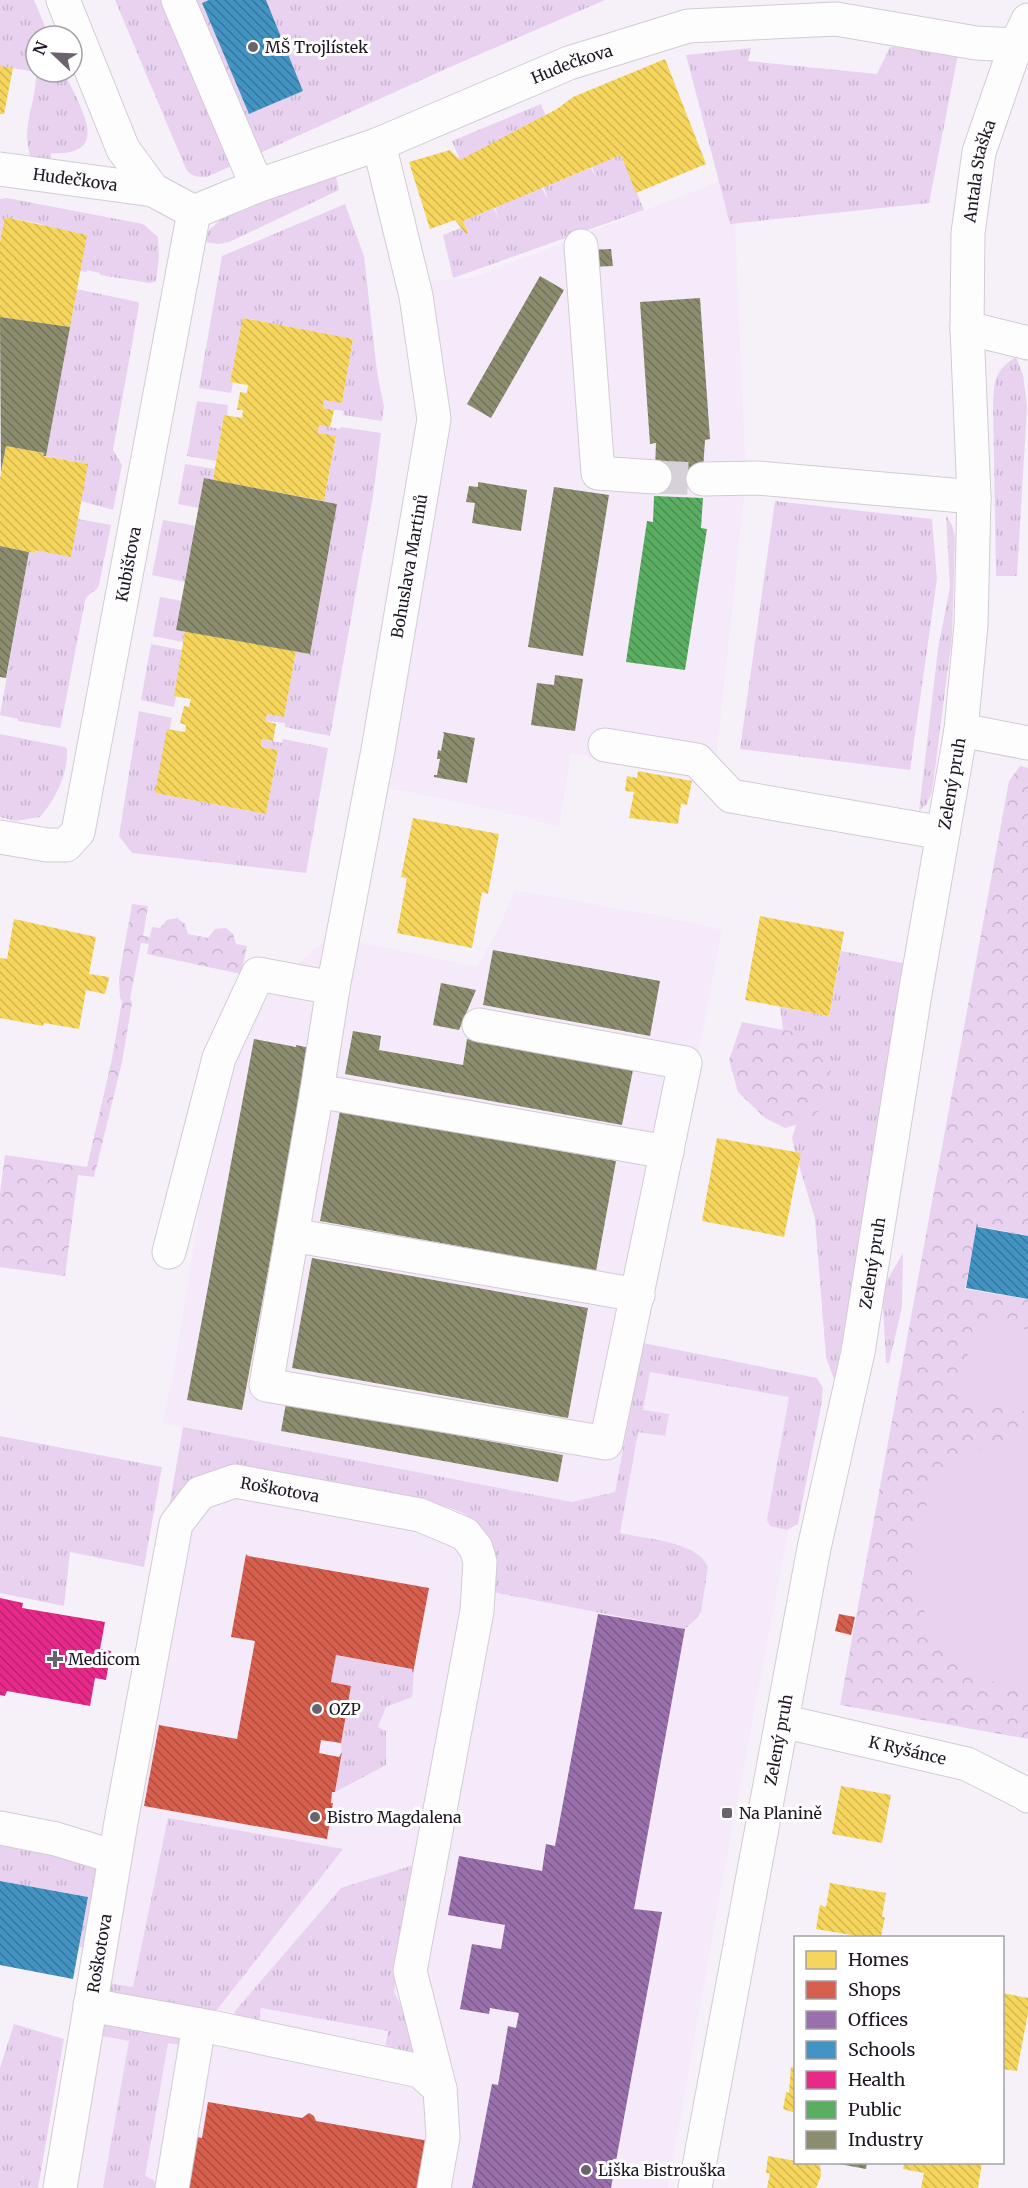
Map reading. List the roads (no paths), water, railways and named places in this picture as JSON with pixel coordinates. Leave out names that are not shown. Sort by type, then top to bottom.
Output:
[{"type":"street","name":"Hudečkova","points":[[63,0],[123,149],[153,190]]},
{"type":"street","points":[[178,0],[257,186]]},
{"type":"street","name":"Hudečkova","points":[[0,169],[153,190],[194,212],[257,186],[379,144],[569,63],[688,26],[836,19],[976,43],[1022,33]]},
{"type":"street","name":"Antala Staška","points":[[967,328],[968,233],[979,152],[1022,33]]},
{"type":"street","name":"Bohuslava Martinů","points":[[379,144],[416,296],[434,419],[378,750],[333,988],[266,1386],[606,1443],[638,1295]]},
{"type":"street","name":"Kubištova","points":[[0,837],[47,845],[66,845],[78,832],[194,212]]},
{"type":"street","points":[[581,246],[598,473],[655,477]]},
{"type":"street","points":[[967,328],[1028,343]]},
{"type":"street","name":"Zelený pruh","points":[[695,2188],[814,1548],[858,1352],[915,994],[961,729],[970,625],[974,497],[967,328]]},
{"type":"street","points":[[703,479],[756,478],[974,497]]},
{"type":"street","points":[[961,729],[1028,743]]},
{"type":"street","points":[[605,745],[697,760],[731,796],[943,833]]},
{"type":"street","points":[[169,1252],[219,1058],[258,974],[333,988]]},
{"type":"street","points":[[292,1235],[638,1295],[685,1063],[479,1025]]},
{"type":"street","points":[[317,1092],[667,1152]]},
{"type":"street","name":"Roškotova","points":[[60,2188],[116,1857],[177,1524],[200,1493],[235,1481],[420,1515],[465,1534],[476,1548],[480,1562],[477,1611],[410,1971],[440,2090],[443,2137],[434,2188]]},
{"type":"street","name":"K Ryšánce","points":[[782,1721],[967,1764],[1028,1796]]},
{"type":"street","points":[[0,1828],[56,1839],[116,1857]]},
{"type":"street","points":[[90,2005],[420,2071],[440,2090]]},
{"type":"street","points":[[172,2188],[199,2025]]},
{"type":"tunnel","points":[[655,477],[703,479]]},
{"type":"place","name":"MŠ Trojlístek","points":[[253,47]]},
{"type":"place","name":"Medicom","points":[[55,1659]]},
{"type":"place","name":"OZP","points":[[317,1709]]},
{"type":"place","name":"Na Planině","points":[[727,1813]]},
{"type":"place","name":"Bistro Magdalena","points":[[315,1817]]},
{"type":"place","name":"Liška Bistrouška","points":[[586,2170]]}]
